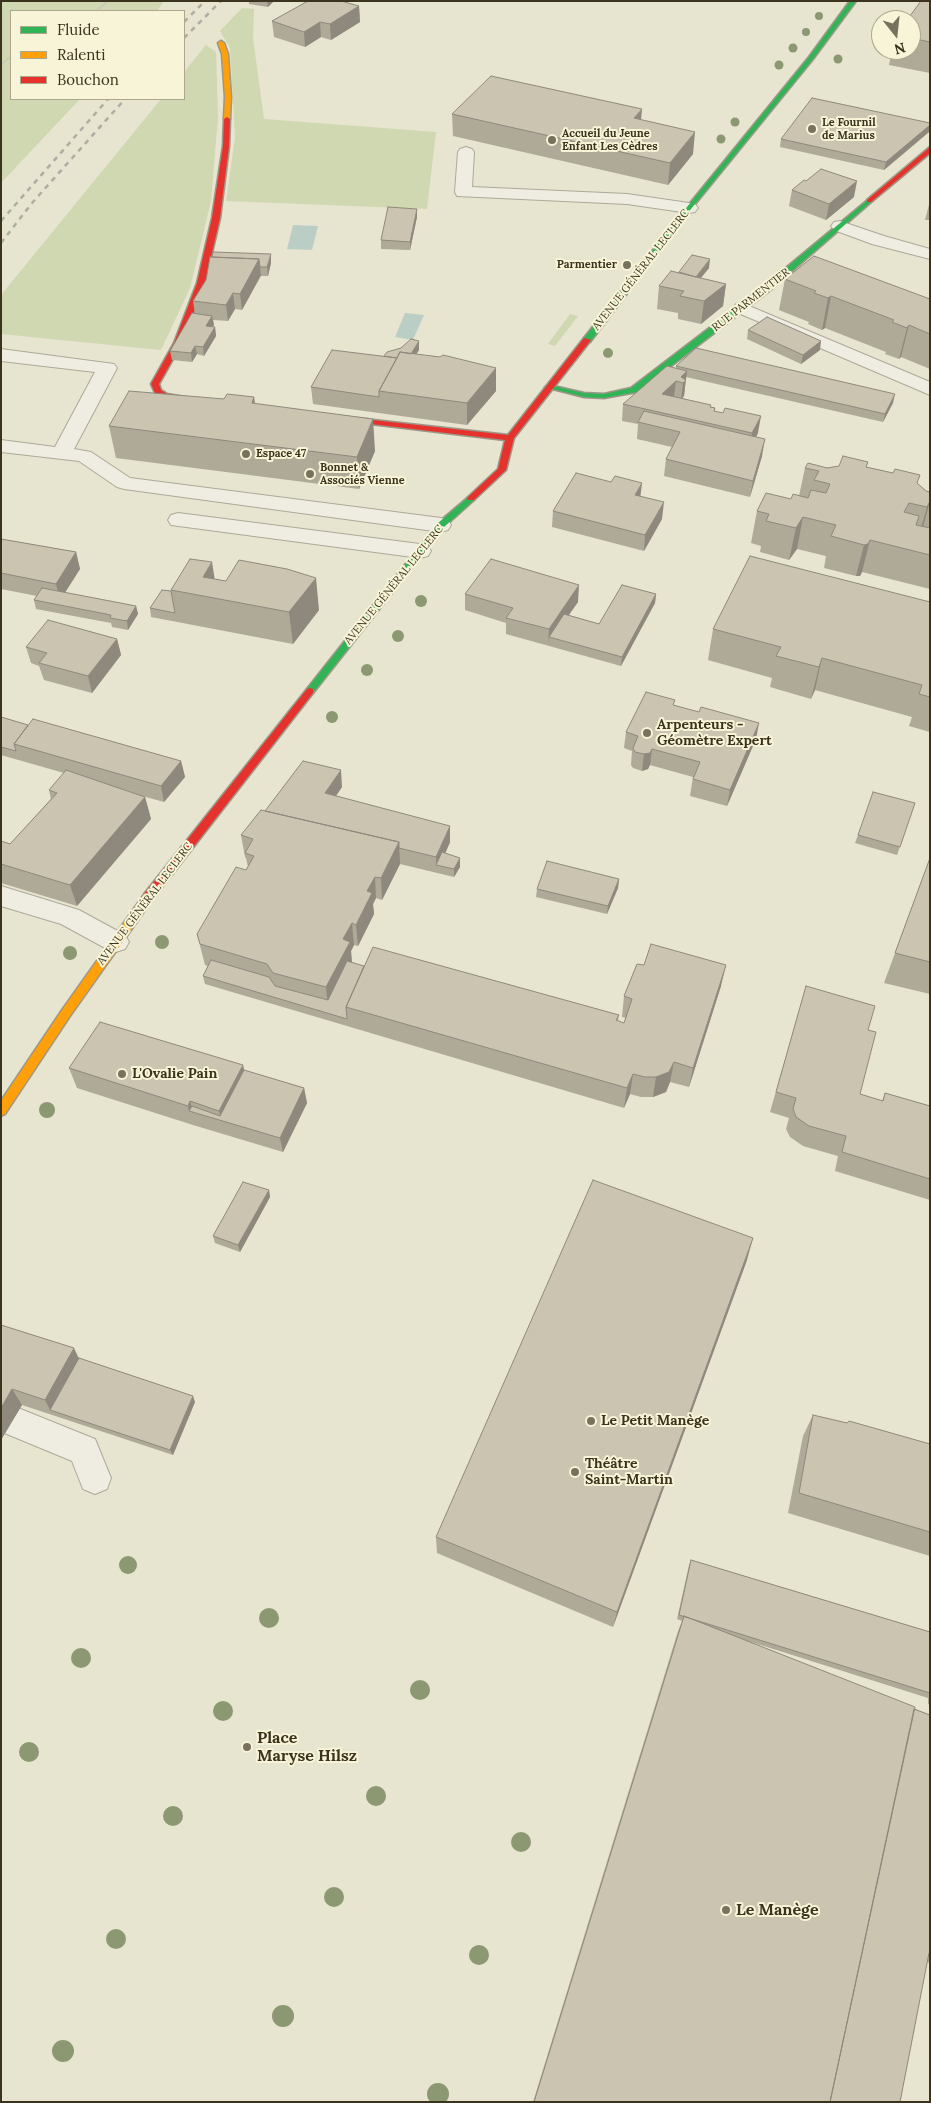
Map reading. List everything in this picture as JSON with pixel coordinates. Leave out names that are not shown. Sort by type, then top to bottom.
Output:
[{"type":"main road","name":"AVENUE GÉNÉRAL LECLERC","points":[[1,1111],[153,890],[441,525],[502,470],[510,438],[689,208],[811,58],[853,1]]},
{"type":"main road","points":[[210,403],[165,396],[158,391],[155,384],[178,343],[195,302],[216,218],[226,146],[228,97],[225,54],[221,43]]},
{"type":"main road","name":"RUE PARMENTIER","points":[[549,387],[584,395],[604,396],[634,390],[742,308],[930,149]]},
{"type":"main road","points":[[322,416],[510,438]]},
{"type":"street","points":[[466,152],[463,192],[627,198],[689,208]]},
{"type":"street","points":[[840,226],[878,240],[930,254]]},
{"type":"street","points":[[742,308],[930,389]]},
{"type":"street","points":[[1,355],[107,368],[62,453]]},
{"type":"street","points":[[1,446],[84,456],[124,484],[441,525]]},
{"type":"street","points":[[178,520],[420,552]]},
{"type":"street","points":[[1,896],[70,917],[116,942]]},
{"type":"street","points":[[13,1421],[84,1450],[95,1478]]},
{"type":"path","points":[[97,10],[108,1]]},
{"type":"green space","points":[[1,1],[164,1],[158,10],[10,10],[10,100],[79,100],[1,183]]},
{"type":"green space","points":[[242,8],[254,9],[253,38],[264,119],[436,132],[427,209],[226,201],[235,137],[230,48],[220,31]]},
{"type":"green space","points":[[206,45],[216,52],[218,117],[211,201],[190,288],[161,350],[1,334],[1,295],[160,100],[185,100],[185,71]]},
{"type":"green space","points":[[570,314],[578,316],[555,346],[548,344]]},
{"type":"shaded area","points":[[293,225],[318,226],[312,250],[287,249]]},
{"type":"shaded area","points":[[405,313],[424,315],[413,340],[395,337]]},
{"type":"building","points":[[308,1],[341,1],[359,6],[330,24],[320,22],[304,32],[272,21]]},
{"type":"building","points":[[921,1],[930,1],[930,42],[921,40],[921,10],[914,10]]},
{"type":"building","points":[[491,76],[642,109],[634,118],[695,132],[670,163],[452,114]]},
{"type":"building","points":[[812,98],[930,123],[930,125],[886,162],[781,139]]},
{"type":"building","points":[[821,169],[857,181],[829,204],[792,190]]},
{"type":"building","points":[[388,207],[417,209],[410,242],[381,240]]},
{"type":"building","points":[[213,252],[271,254],[267,267],[260,267],[259,259],[212,257]]},
{"type":"building","points":[[692,255],[710,259],[696,277],[679,272]]},
{"type":"building","points":[[814,256],[930,299],[930,334],[909,325],[907,328],[892,322],[894,320],[831,296],[828,298],[814,293],[816,291],[785,279]]},
{"type":"building","points":[[210,257],[259,259],[240,294],[233,293],[226,305],[193,301],[206,280]]},
{"type":"building","points":[[671,271],[726,284],[704,301],[680,296],[684,291],[659,286]]},
{"type":"building","points":[[192,313],[212,316],[206,326],[215,327],[203,347],[195,346],[191,353],[170,351]]},
{"type":"building","points":[[767,317],[821,341],[803,355],[748,330]]},
{"type":"building","points":[[411,339],[419,341],[411,354],[400,352],[397,358],[384,356],[387,352],[401,348]]},
{"type":"building","points":[[696,348],[895,394],[885,414],[676,366]]},
{"type":"building","points":[[332,350],[397,358],[379,391],[379,397],[311,387]]},
{"type":"building","points":[[400,352],[440,357],[443,355],[496,368],[467,403],[379,391]]},
{"type":"building","points":[[667,366],[687,371],[681,377],[686,380],[683,383],[676,381],[662,394],[711,405],[710,407],[715,408],[714,411],[723,413],[725,408],[761,416],[752,433],[623,404]]},
{"type":"building","points":[[129,391],[224,399],[227,394],[254,397],[252,403],[373,419],[357,457],[109,426]]},
{"type":"building","points":[[644,411],[765,439],[753,481],[666,459],[680,432],[638,422]]},
{"type":"building","points":[[843,456],[868,462],[866,467],[893,473],[895,469],[920,475],[917,483],[930,492],[930,501],[927,507],[909,503],[904,512],[919,516],[916,525],[930,528],[930,555],[870,540],[868,544],[864,545],[831,536],[836,525],[803,517],[796,528],[766,521],[769,514],[757,511],[766,493],[791,499],[793,494],[808,498],[811,490],[826,493],[830,484],[814,480],[819,471],[805,468],[808,463],[827,468],[839,466]]},
{"type":"building","points":[[576,473],[611,482],[615,476],[642,483],[635,495],[664,502],[645,535],[553,511]]},
{"type":"building","points":[[1,539],[76,552],[56,584],[1,573]]},
{"type":"building","points":[[750,556],[930,602],[930,697],[919,694],[922,685],[822,658],[819,667],[776,656],[781,647],[713,629]]},
{"type":"building","points":[[190,559],[212,562],[203,577],[226,581],[239,560],[287,569],[316,578],[289,612],[171,590]]},
{"type":"building","points":[[491,559],[579,585],[549,629],[506,618],[513,608],[465,594]]},
{"type":"building","points":[[622,585],[656,594],[622,657],[549,637],[564,614],[599,624]]},
{"type":"building","points":[[42,588],[136,606],[127,621],[110,618],[111,615],[34,600]]},
{"type":"building","points":[[162,590],[171,591],[175,613],[150,608]]},
{"type":"building","points":[[48,620],[117,639],[88,676],[39,663],[47,653],[26,647]]},
{"type":"building","points":[[646,692],[675,700],[673,705],[699,712],[701,707],[759,723],[730,790],[693,779],[700,762],[652,749],[650,753],[635,752],[633,748],[638,736],[626,732]]},
{"type":"building","points":[[1,717],[28,725],[14,744],[16,751],[1,747]]},
{"type":"building","points":[[33,719],[181,761],[161,786],[14,744]]},
{"type":"building","points":[[303,761],[341,770],[325,793],[450,826],[436,857],[399,848],[399,842],[265,811]]},
{"type":"building","points":[[66,770],[145,797],[70,885],[1,864],[1,841],[10,844],[57,793],[49,790]]},
{"type":"building","points":[[873,792],[915,803],[900,847],[858,835]]},
{"type":"building","points":[[261,810],[399,842],[381,878],[375,877],[367,891],[372,893],[356,925],[352,923],[343,939],[350,942],[326,987],[273,973],[267,964],[200,944],[197,934],[236,867],[246,870],[254,856],[245,853],[253,839],[241,835]]},
{"type":"building","points":[[442,852],[460,858],[454,869],[436,865]]},
{"type":"building","points":[[930,858],[930,962],[895,953]]},
{"type":"building","points":[[547,861],[619,879],[608,906],[537,889]]},
{"type":"building","points":[[651,944],[726,965],[693,1068],[674,1062],[669,1072],[656,1077],[633,1074],[627,1088],[346,1007],[373,947],[619,1015],[616,1020],[624,1023],[632,999],[624,996],[637,964],[644,965]]},
{"type":"building","points":[[211,960],[269,977],[275,986],[328,1000],[347,961],[364,966],[346,1007],[347,1019],[203,976]]},
{"type":"building","points":[[806,986],[875,1006],[868,1030],[876,1032],[860,1094],[883,1101],[885,1093],[930,1106],[930,1179],[842,1152],[846,1136],[809,1126],[796,1117],[793,1109],[796,1098],[776,1092]]},
{"type":"building","points":[[100,1022],[243,1065],[219,1111],[190,1101],[188,1106],[69,1068]]},
{"type":"building","points":[[244,1070],[304,1088],[280,1138],[189,1111],[192,1106],[220,1116]]},
{"type":"building","name":"Le Petit Manège","points":[[593,1180],[753,1238],[617,1612],[436,1537]]},
{"type":"building","points":[[243,1182],[269,1190],[238,1245],[213,1236]]},
{"type":"building","points":[[1,1325],[74,1348],[45,1400],[12,1389],[1,1408]]},
{"type":"building","points":[[79,1358],[193,1396],[170,1450],[50,1410]]},
{"type":"building","points":[[813,1415],[847,1423],[849,1421],[930,1444],[930,1532],[799,1493]]},
{"type":"building","points":[[691,1560],[930,1632],[930,1693],[679,1615]]},
{"type":"building","name":"Le Manège","points":[[684,1616],[915,1707],[830,2102],[534,2102]]},
{"type":"building","points":[[914,1709],[930,1715],[930,1953],[900,2102],[830,2102]]},
{"type":"railway","points":[[185,21],[205,1]]},
{"type":"railway","points":[[185,37],[221,1]]},
{"type":"railway","points":[[1,221],[107,100]]},
{"type":"railway","points":[[1,243],[32,203],[124,100]]},
{"type":"traffic: fast","points":[[587,340],[689,208],[811,58],[853,1]]},
{"type":"traffic: fast","points":[[549,387],[584,395],[604,396],[634,390],[766,289],[869,201]]},
{"type":"traffic: fast","points":[[310,691],[441,525],[471,498]]},
{"type":"traffic: slow","points":[[221,43],[225,54],[228,97],[227,119]]},
{"type":"traffic: slow","points":[[1,1111],[66,1013],[149,896]]},
{"type":"traffic: jam","points":[[197,402],[165,396],[158,391],[155,384],[178,343],[201,283],[216,218],[226,146],[227,119]]},
{"type":"traffic: jam","points":[[869,201],[930,149]]},
{"type":"traffic: jam","points":[[471,498],[502,470],[510,438],[587,340]]},
{"type":"traffic: jam","points":[[337,418],[510,438]]},
{"type":"traffic: jam","points":[[149,896],[310,691]]},
{"type":"place","name":"Le Fournil de Marius","points":[[812,129]]},
{"type":"place","name":"Accueil du Jeune Enfant Les Cèdres","points":[[552,140]]},
{"type":"place","name":"Parmentier","points":[[627,265]]},
{"type":"place","name":"Espace 47","points":[[246,454]]},
{"type":"place","name":"Bonnet & Associés Vienne","points":[[310,474]]},
{"type":"place","name":"Arpenteurs - Géomètre Expert","points":[[647,733]]},
{"type":"place","name":"L'Ovalie Pain","points":[[122,1074]]},
{"type":"place","name":"Le Petit Manège","points":[[591,1421]]},
{"type":"place","name":"Théâtre Saint-Martin","points":[[575,1472]]},
{"type":"place","name":"Place Maryse Hilsz","points":[[247,1747]]},
{"type":"place","name":"Le Manège","points":[[726,1910]]}]
